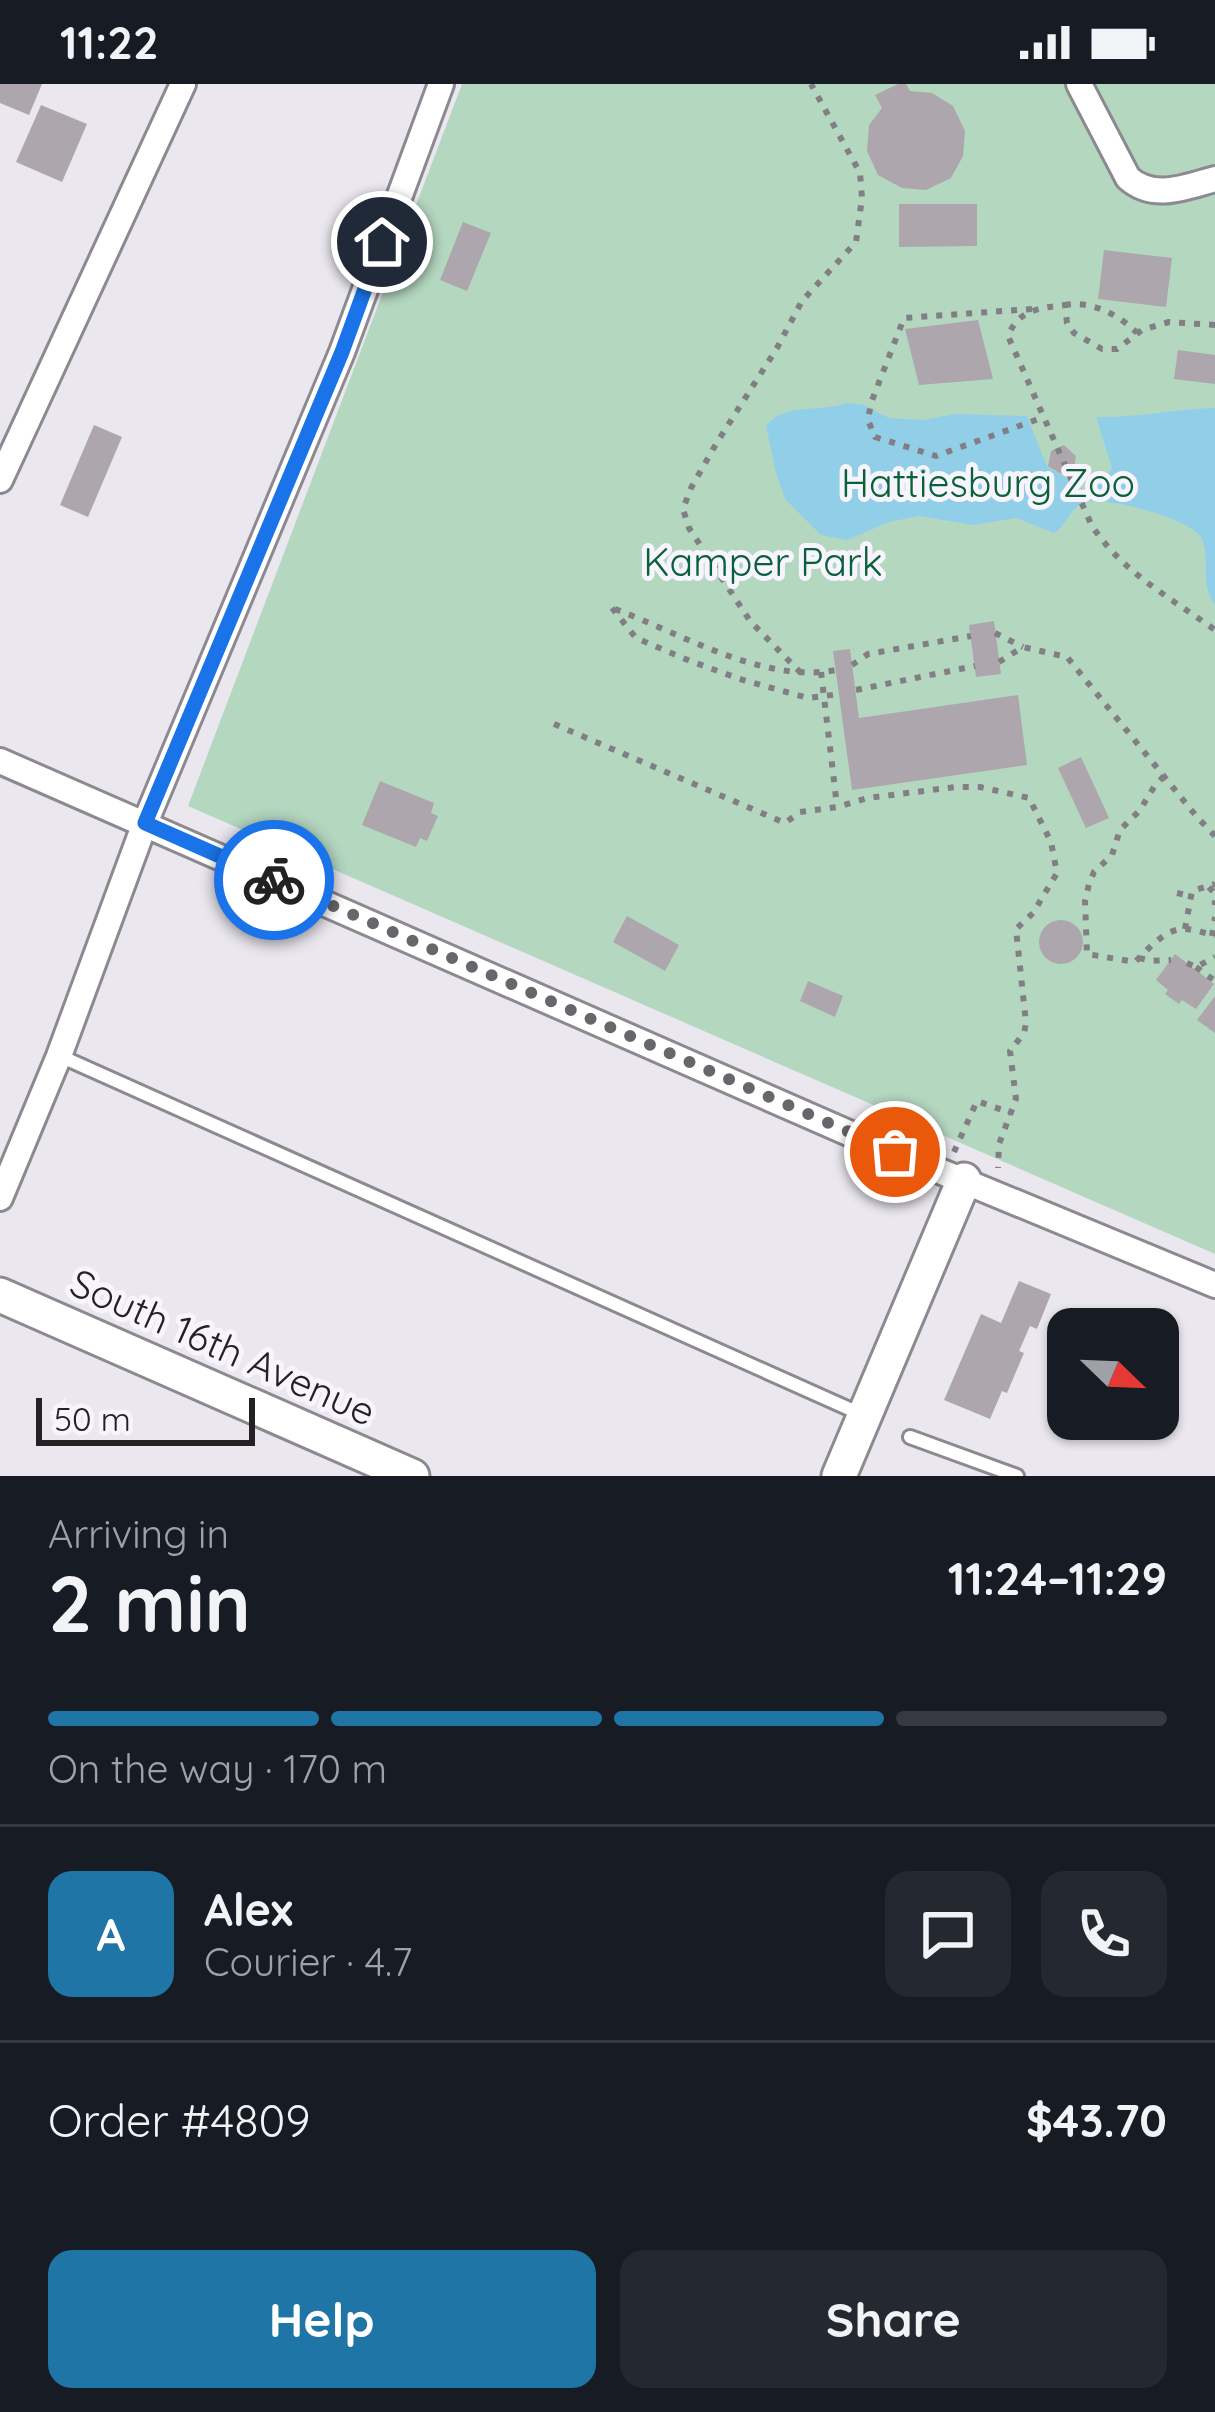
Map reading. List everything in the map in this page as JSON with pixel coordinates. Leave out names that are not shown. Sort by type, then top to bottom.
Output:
[{"type":"main road","points":[[839,1476],[975,1171]]},
{"type":"main road","name":"South 16th Avenue","points":[[0,1294],[412,1476]]},
{"type":"street","points":[[0,480],[183,84]]},
{"type":"street","points":[[0,1198],[59,1056],[145,823],[342,352],[441,84]]},
{"type":"street","points":[[1079,84],[1128,178],[1143,190],[1157,192],[1215,179]]},
{"type":"street","points":[[0,760],[860,1138],[975,1171],[1215,1285]]},
{"type":"lane","points":[[59,1056],[866,1416]]},
{"type":"lane","points":[[910,1437],[1017,1476]]},
{"type":"path","points":[[801,674],[750,621],[689,528],[683,509],[716,444],[802,301],[856,242],[860,172],[811,84]]},
{"type":"path","points":[[1044,417],[936,457],[874,437],[868,420],[904,318],[1077,303],[1112,315],[1136,333]]},
{"type":"path","points":[[1065,305],[1067,323],[1074,333],[1102,349],[1117,349],[1136,333],[1169,322],[1215,326]]},
{"type":"path","points":[[1038,309],[1013,322],[1007,336],[1090,524],[1126,566],[1215,630]]},
{"type":"path","points":[[836,670],[801,674],[771,667],[703,646],[612,608],[636,638],[690,661],[808,698],[839,694]]},
{"type":"path","points":[[995,633],[1023,647],[1067,656],[1215,836]]},
{"type":"path","points":[[852,665],[868,654],[971,636]]},
{"type":"path","points":[[999,662],[1023,647]]},
{"type":"path","points":[[856,690],[975,665]]},
{"type":"path","points":[[821,672],[837,807]]},
{"type":"path","points":[[554,724],[785,823],[800,812],[955,787],[980,787],[1029,798],[1051,842],[1057,873],[1033,913],[1016,929],[1026,1023],[1010,1051],[1016,1099],[999,1144],[1000,1162]]},
{"type":"path","points":[[1164,776],[1120,830],[1112,855],[1094,872],[1085,901],[1087,954],[1135,962],[1162,937],[1185,927]]},
{"type":"path","points":[[1185,927],[1192,891],[1212,885],[1215,905]]},
{"type":"path","points":[[1177,893],[1191,896]]},
{"type":"path","points":[[1170,922],[1213,936],[1215,917]]},
{"type":"path","points":[[1215,957],[1192,965],[1215,980]]},
{"type":"path","points":[[1139,958],[1171,960]]},
{"type":"path","points":[[975,1171],[954,1153],[977,1101],[1011,1113]]},
{"type":"path","points":[[975,1171],[1000,1162]]},
{"type":"path","points":[[975,1171],[1000,1162]]},
{"type":"green space","name":"Kamper Park","points":[[462,84],[1215,84],[1215,1254],[188,806]]},
{"type":"water","points":[[864,405],[889,418],[1027,416],[1047,466],[1086,491],[1103,482],[1112,468],[1096,417],[1215,408],[1215,604],[1207,590],[1202,539],[1195,531],[1167,517],[1113,503],[1081,504],[1054,533],[1016,518],[973,525],[919,516],[889,522],[847,540],[821,535],[785,499],[766,426],[793,411]]},
{"type":"building","points":[[0,84],[42,84],[29,115],[0,103]]},
{"type":"building","points":[[906,84],[910,91],[932,93],[953,106],[965,131],[963,156],[951,178],[926,190],[902,188],[878,175],[867,151],[869,125],[882,108],[875,95]]},
{"type":"building","points":[[41,105],[87,124],[62,182],[16,162]]},
{"type":"building","points":[[899,204],[977,204],[977,246],[899,247]]},
{"type":"building","points":[[463,222],[491,233],[467,291],[440,280]]},
{"type":"building","points":[[1104,250],[1172,258],[1166,307],[1098,299]]},
{"type":"building","points":[[978,320],[993,379],[919,385],[905,329]]},
{"type":"building","points":[[1178,350],[1215,355],[1215,384],[1174,379]]},
{"type":"building","points":[[94,425],[122,437],[88,517],[60,505]]},
{"type":"building","points":[[1064,445],[1076,456],[1074,469],[1061,474],[1048,466],[1051,451]]},
{"type":"building","points":[[994,621],[1001,674],[976,677],[969,625]]},
{"type":"building","points":[[850,649],[859,718],[1018,695],[1027,765],[852,790],[833,651]]},
{"type":"building","points":[[1081,757],[1109,818],[1086,828],[1058,768]]},
{"type":"building","points":[[380,781],[434,803],[431,813],[438,816],[427,841],[420,838],[416,847],[362,825]]},
{"type":"building","points":[[627,916],[679,945],[665,971],[613,942]]},
{"type":"building","points":[[1061,920],[1077,926],[1083,942],[1077,958],[1061,964],[1045,958],[1039,942],[1045,926]]},
{"type":"building","points":[[1175,954],[1214,984],[1196,1009],[1165,994],[1168,990],[1156,980]]},
{"type":"building","points":[[808,981],[843,996],[835,1017],[800,1001]]},
{"type":"building","points":[[1215,996],[1215,1033],[1197,1020]]},
{"type":"building","points":[[1019,1281],[1051,1294],[1037,1329],[1030,1326],[1007,1393],[1002,1391],[990,1419],[944,1400],[981,1314],[1001,1323]]},
{"type":"way so far","points":[[274,880],[895,1152]]},
{"type":"route","points":[[274,880],[145,823],[342,352],[382,242]]},
{"type":"park label","name":"Hattiesburg Zoo","points":[[988,483]]}]
